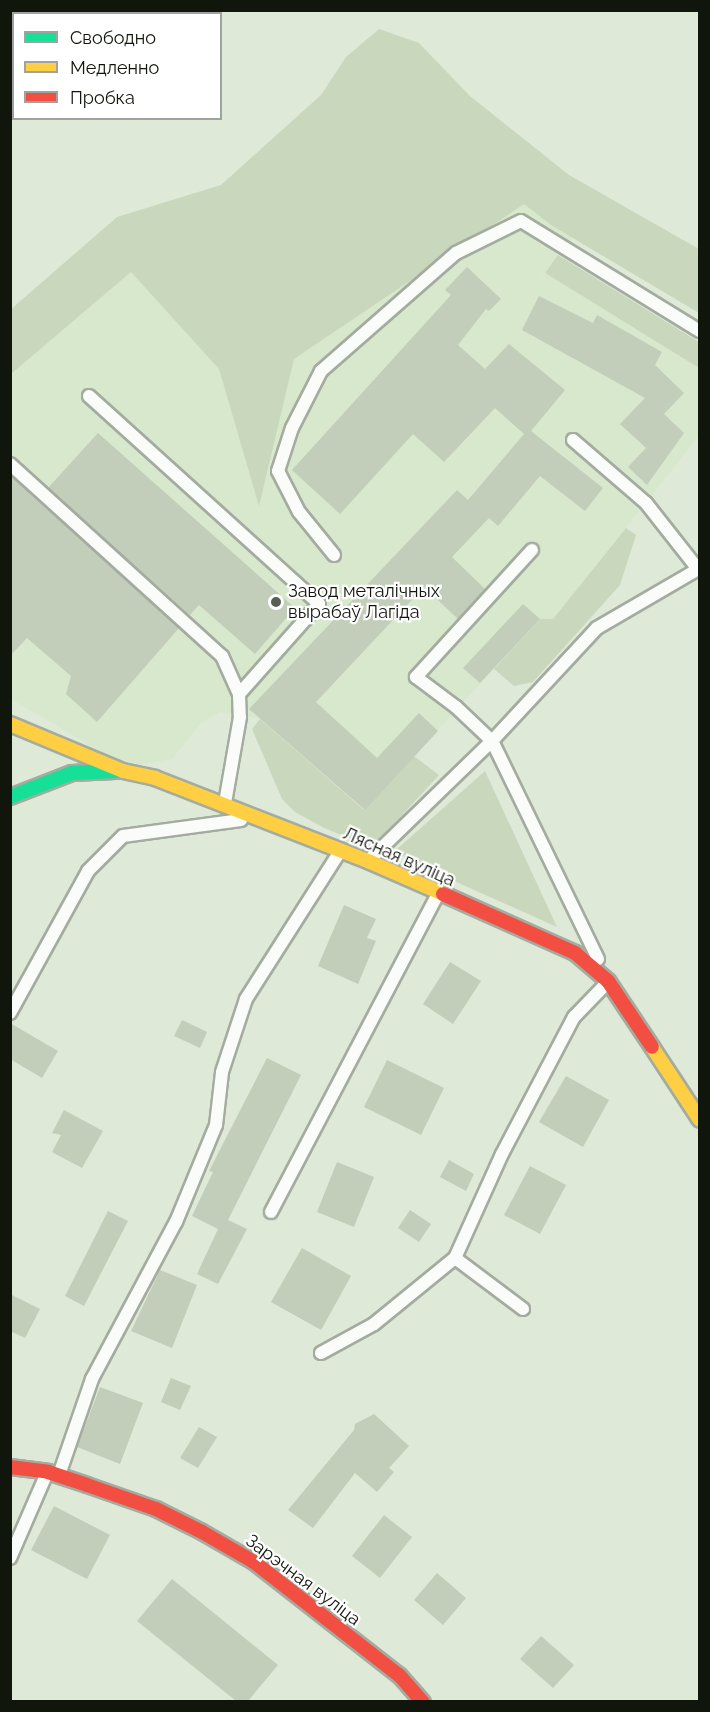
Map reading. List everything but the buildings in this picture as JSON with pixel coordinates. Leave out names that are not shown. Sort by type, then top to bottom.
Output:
[{"type":"main road","name":"Лясная вуліца","points":[[10,724],[123,771],[155,778],[257,816],[368,861],[575,953],[608,981],[699,1119]]},
{"type":"main road","points":[[10,796],[72,773],[123,771]]},
{"type":"main road","name":"Зарэчная вуліца","points":[[10,1467],[53,1474],[156,1509],[254,1562],[400,1676],[423,1701]]},
{"type":"lane","points":[[334,555],[299,512],[278,471],[292,428],[321,371],[456,253],[521,221],[699,331]]},
{"type":"lane","points":[[90,396],[320,604],[239,694]]},
{"type":"lane","points":[[368,861],[492,741],[597,628],[699,569],[646,503],[573,440]]},
{"type":"lane","points":[[10,464],[222,656],[239,694],[240,717],[225,804]]},
{"type":"lane","points":[[321,1353],[374,1324],[455,1258],[502,1154],[574,1017],[608,981],[492,741],[456,706],[416,677],[532,550]]},
{"type":"lane","points":[[10,1013],[88,871],[123,836],[257,816]]},
{"type":"lane","points":[[10,1558],[53,1474],[92,1379],[176,1222],[216,1125],[222,1072],[246,999],[340,850]]},
{"type":"lane","points":[[271,1212],[438,893]]},
{"type":"lane","points":[[455,1258],[523,1309]]},
{"type":"shaded area","points":[[379,29],[419,43],[470,96],[569,175],[699,249],[699,313],[551,225],[524,204],[294,359],[259,506],[219,369],[131,272],[11,374],[10,310],[117,217],[221,185],[321,95],[346,57]]},
{"type":"shaded area","points":[[440,97],[579,230],[527,297],[546,274],[699,368],[699,436],[553,619],[539,619],[365,810],[260,719],[220,712],[201,723],[172,759],[137,765],[101,752],[11,699],[11,374],[131,272]]},
{"type":"shaded area","points":[[558,255],[699,342],[699,368],[545,273]]},
{"type":"shaded area","points":[[626,528],[636,535],[620,585],[533,682],[514,686],[494,669],[540,619],[553,619]]},
{"type":"shaded area","points":[[260,719],[364,810],[414,756],[439,775],[381,838],[366,845],[324,828],[295,812],[282,799],[252,729]]},
{"type":"shaded area","points":[[485,771],[557,927],[407,860],[397,849]]},
{"type":"traffic: fast","points":[[10,797],[72,773],[115,771]]},
{"type":"traffic: slow","points":[[10,724],[123,771],[155,778],[368,861],[443,894]]},
{"type":"traffic: slow","points":[[652,1047],[700,1120]]},
{"type":"traffic: jam","points":[[443,894],[575,953],[608,981],[652,1047]]},
{"type":"traffic: jam","points":[[10,1467],[48,1472],[87,1485],[156,1509],[202,1532],[254,1562],[400,1676],[423,1702]]},
{"type":"place","name":"Завод металічных вырабаў Лагіда","points":[[276,602]]}]
